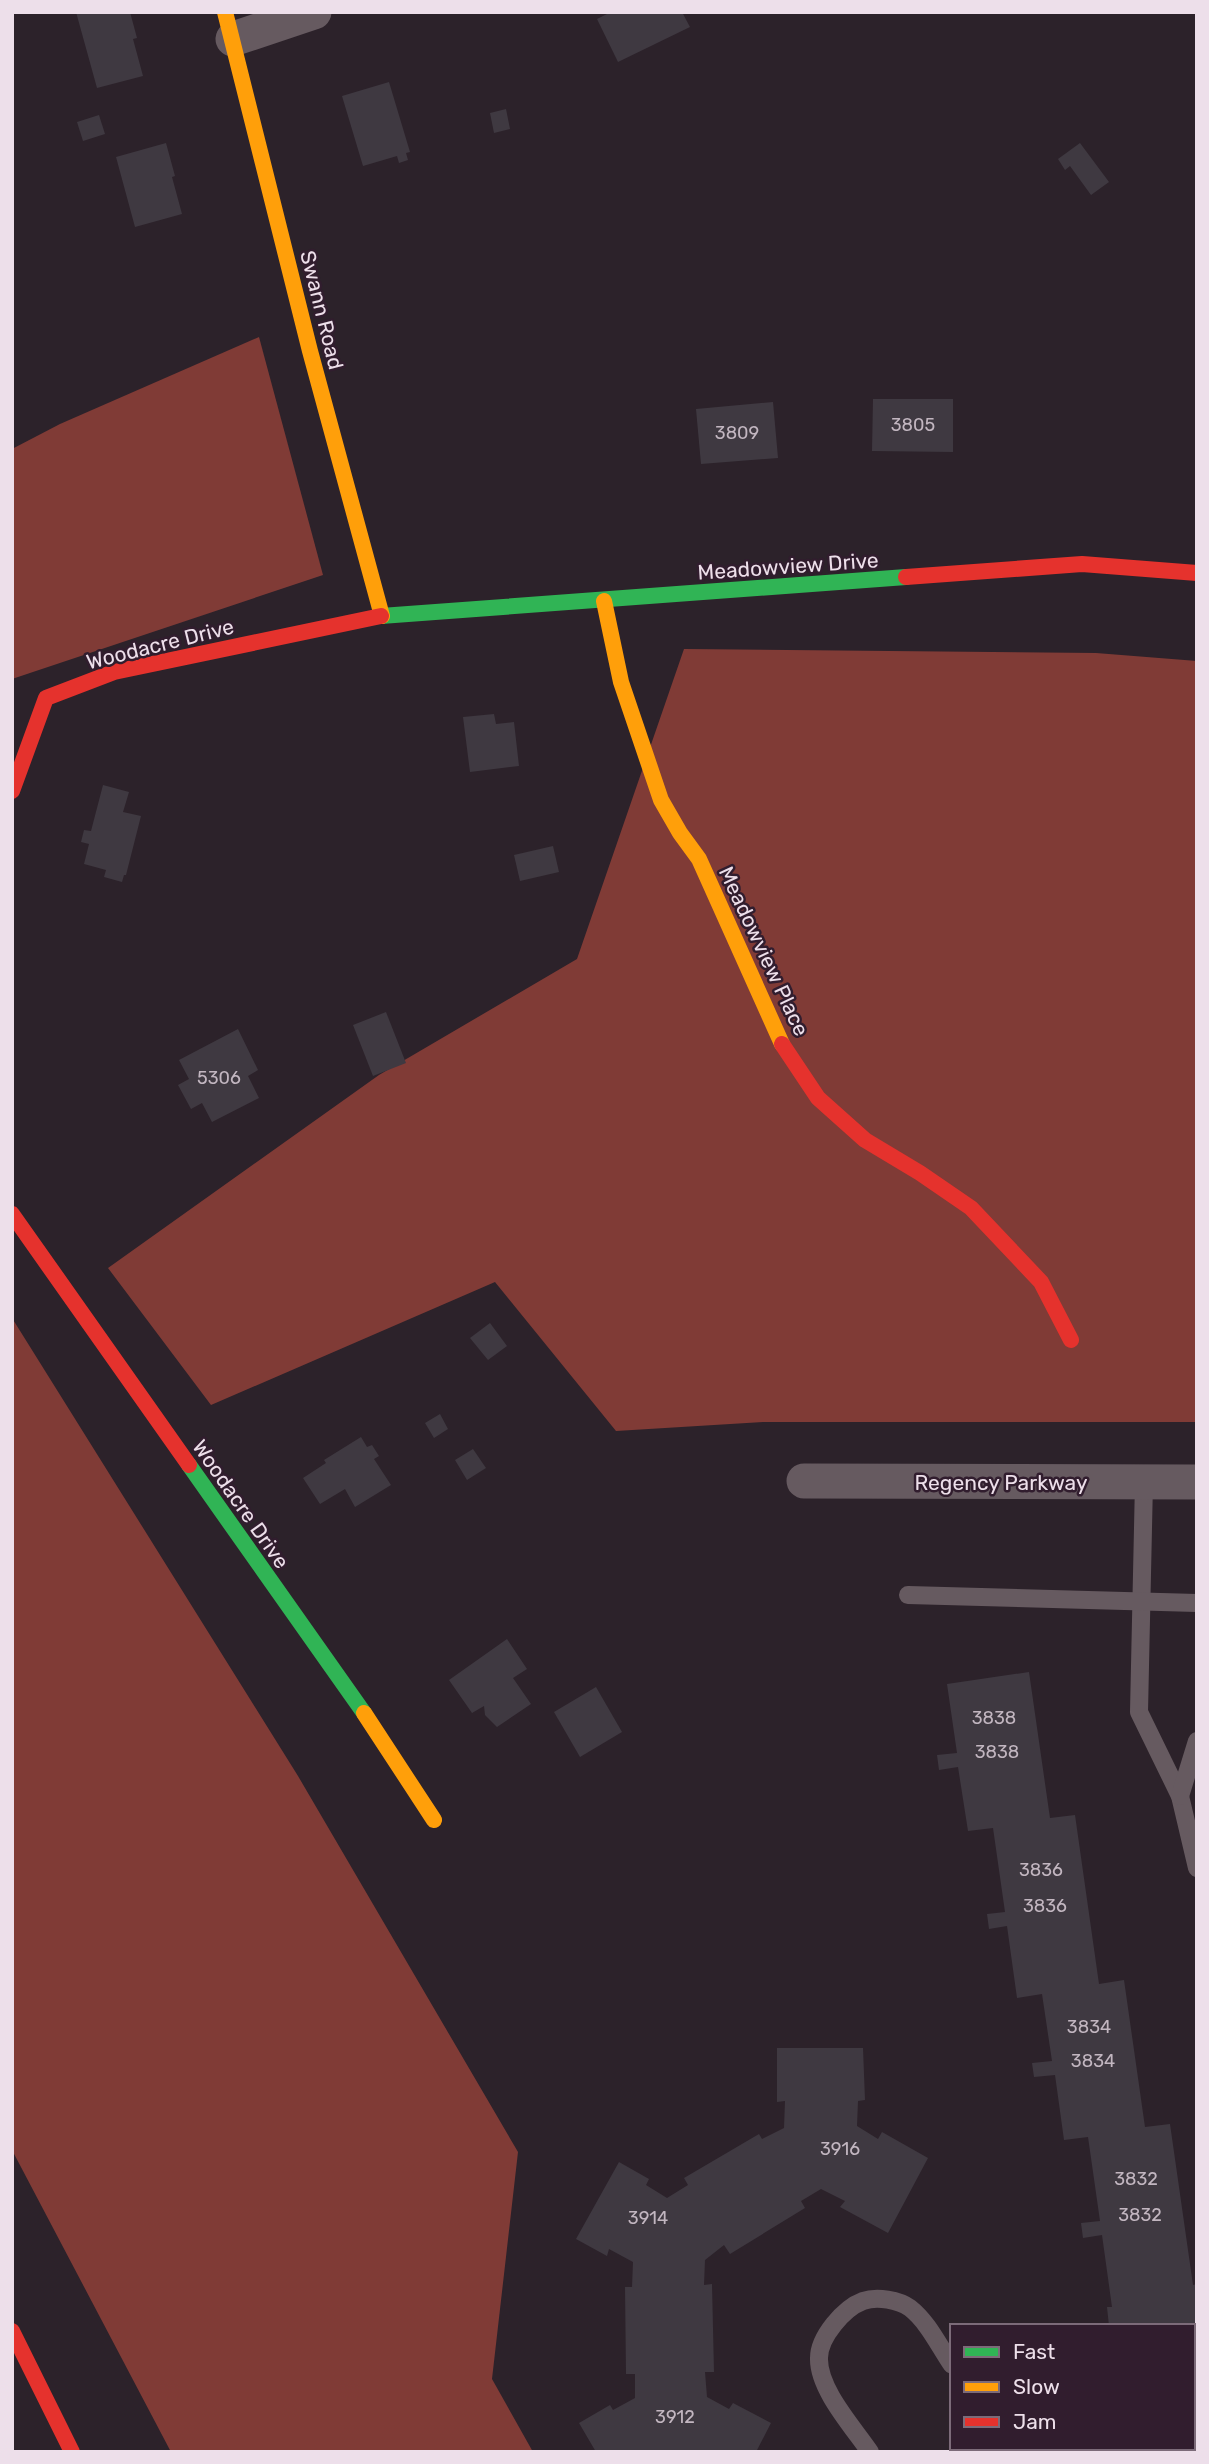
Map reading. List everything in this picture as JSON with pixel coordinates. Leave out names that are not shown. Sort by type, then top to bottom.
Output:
[{"type":"main road","name":"Swann Road","points":[[229,26],[310,351],[383,616]]},
{"type":"main road","name":"Meadowview Drive","points":[[383,616],[1082,564],[1197,573]]},
{"type":"main road","name":"Meadowview Place","points":[[604,601],[621,682],[661,800],[699,859],[780,1041],[818,1098],[865,1140],[919,1172],[971,1209],[1041,1282],[1071,1340]]},
{"type":"main road","name":"Woodacre Drive","points":[[12,791],[46,698],[114,672],[383,616]]},
{"type":"main road","name":"Woodacre Drive","points":[[12,1214],[373,1726],[434,1820]]},
{"type":"main road","points":[[12,2331],[72,2452]]},
{"type":"street","points":[[229,26],[314,12]]},
{"type":"street","name":"Regency Parkway","points":[[804,1482],[1197,1482]]},
{"type":"lane","points":[[1144,1482],[1139,1712],[1180,1796],[1197,1868]]},
{"type":"lane","points":[[908,1595],[1197,1603]]},
{"type":"lane","points":[[1180,1796],[1197,1741]]},
{"type":"lane","points":[[870,2452],[825,2386],[819,2358],[824,2337],[841,2316],[863,2301],[887,2299],[909,2307],[950,2362]]},
{"type":"shaded area","points":[[259,337],[323,575],[12,679],[12,449],[60,424]]},
{"type":"shaded area","points":[[684,649],[1096,653],[1197,661],[1197,1422],[763,1422],[616,1431],[495,1282],[211,1405],[108,1268],[379,1075],[577,959]]},
{"type":"shaded area","points":[[12,1318],[298,1776],[518,2152],[492,2379],[533,2452],[171,2452],[12,2150]]},
{"type":"building","points":[[76,12],[130,12],[137,38],[133,39],[143,76],[97,88]]},
{"type":"building","points":[[611,12],[682,12],[690,27],[618,62],[597,19]]},
{"type":"building","points":[[389,82],[410,152],[406,153],[408,160],[399,163],[397,156],[363,166],[342,96]]},
{"type":"building","points":[[506,109],[510,129],[494,133],[490,113]]},
{"type":"building","points":[[99,115],[105,134],[83,141],[77,122]]},
{"type":"building","points":[[166,143],[182,214],[135,227],[116,157]]},
{"type":"building","points":[[1080,143],[1109,182],[1091,195],[1070,166],[1065,170],[1058,159]]},
{"type":"building","points":[[873,399],[953,399],[953,452],[872,451]]},
{"type":"building","points":[[773,402],[778,458],[701,464],[696,409]]},
{"type":"building","points":[[494,714],[496,724],[514,722],[519,766],[470,772],[463,717]]},
{"type":"building","points":[[103,785],[129,792],[123,812],[141,816],[122,882],[104,877],[106,870],[84,864],[89,844],[81,842],[84,830],[91,831]]},
{"type":"building","points":[[553,846],[559,872],[520,881],[514,855]]},
{"type":"building","points":[[386,1012],[406,1063],[373,1076],[353,1025]]},
{"type":"building","points":[[238,1029],[258,1070],[248,1076],[259,1098],[212,1122],[202,1103],[191,1109],[178,1085],[189,1079],[179,1060]]},
{"type":"building","points":[[490,1323],[507,1346],[488,1360],[470,1338]]},
{"type":"building","points":[[440,1414],[448,1429],[434,1438],[425,1423]]},
{"type":"building","points":[[361,1437],[367,1447],[372,1445],[379,1456],[374,1459],[391,1485],[355,1507],[345,1489],[320,1504],[303,1478],[326,1463],[324,1460]]},
{"type":"building","points":[[473,1449],[486,1468],[467,1480],[455,1460]]},
{"type":"building","points":[[507,1639],[527,1669],[513,1678],[531,1704],[497,1727],[485,1715],[484,1706],[472,1713],[449,1680]]},
{"type":"building","points":[[1029,1672],[1050,1818],[1075,1815],[1099,1984],[1124,1980],[1145,2127],[1170,2124],[1193,2285],[1197,2284],[1197,2373],[1195,2324],[1109,2324],[1107,2307],[1112,2307],[1102,2235],[1083,2238],[1081,2223],[1100,2221],[1088,2137],[1064,2140],[1055,2075],[1034,2077],[1032,2063],[1052,2061],[1042,1994],[1017,1998],[1007,1926],[989,1929],[987,1914],[1005,1912],[993,1828],[968,1831],[958,1767],[939,1770],[937,1755],[957,1753],[947,1684]]},
{"type":"building","points":[[596,1687],[622,1732],[580,1757],[554,1712]]},
{"type":"building","points":[[777,2048],[863,2048],[865,2100],[858,2101],[857,2126],[878,2139],[882,2132],[928,2158],[888,2233],[840,2207],[845,2201],[821,2189],[801,2201],[805,2208],[730,2254],[724,2245],[705,2260],[704,2285],[712,2284],[714,2372],[705,2372],[707,2397],[729,2409],[733,2403],[771,2423],[756,2452],[596,2452],[579,2423],[610,2405],[613,2410],[635,2398],[635,2374],[626,2374],[625,2287],[632,2287],[633,2262],[609,2249],[607,2256],[576,2239],[619,2162],[649,2179],[646,2185],[667,2198],[688,2185],[684,2178],[759,2134],[762,2139],[784,2128],[785,2101],[777,2102]]},
{"type":"traffic: fast","points":[[381,616],[906,577]]},
{"type":"traffic: fast","points":[[189,1465],[364,1713]]},
{"type":"traffic: slow","points":[[225,12],[310,351],[382,616]]},
{"type":"traffic: slow","points":[[604,601],[621,682],[661,800],[699,859],[782,1044]]},
{"type":"traffic: slow","points":[[364,1713],[434,1820]]},
{"type":"traffic: jam","points":[[906,577],[1082,564],[1197,573]]},
{"type":"traffic: jam","points":[[12,791],[46,698],[114,672],[381,616]]},
{"type":"traffic: jam","points":[[782,1044],[818,1098],[865,1140],[971,1208],[1041,1282],[1071,1340]]},
{"type":"traffic: jam","points":[[12,1214],[189,1465]]},
{"type":"traffic: jam","points":[[12,2331],[72,2452]]}]
